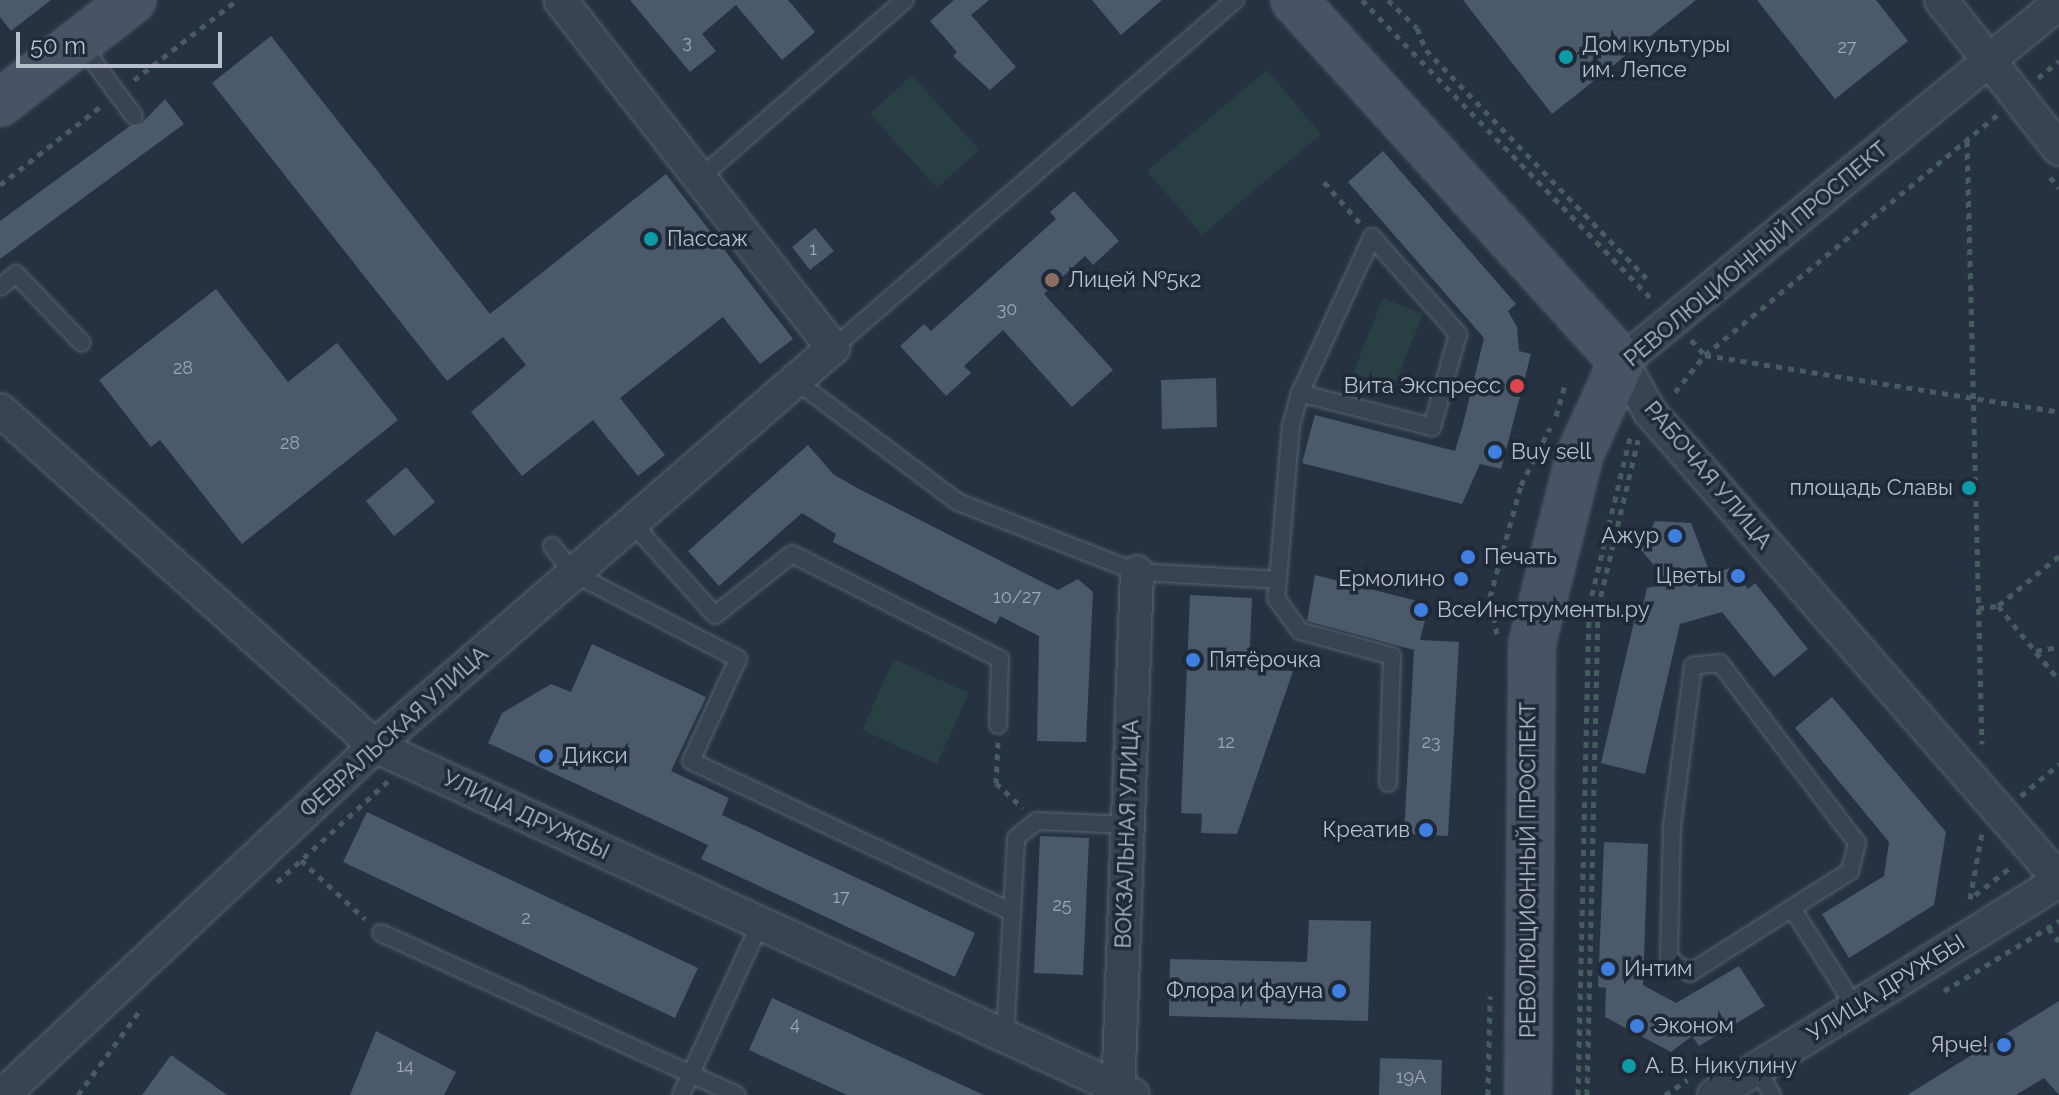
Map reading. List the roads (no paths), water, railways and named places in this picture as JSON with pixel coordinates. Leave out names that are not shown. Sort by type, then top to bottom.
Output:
[{"type":"street","points":[[0,103],[133,0]]},
{"type":"street","name":"РАБОЧАЯ УЛИЦА","points":[[1294,0],[1622,362],[1650,412],[2059,880]]},
{"type":"street","points":[[1941,0],[1987,62],[2059,149]]},
{"type":"street","name":"РЕВОЛЮЦИОННЫЙ ПРОСПЕКТ","points":[[1528,1095],[1532,644],[1580,454],[1622,362],[2059,3]]},
{"type":"street","points":[[568,20],[659,142],[700,178],[777,292],[833,348]]},
{"type":"street","name":"ФЕВРАЛЬСКАЯ УЛИЦА","points":[[3,1095],[375,746],[833,348]]},
{"type":"street","name":"УЛИЦА ДРУЖБЫ","points":[[0,410],[375,746],[1123,1093]]},
{"type":"street","name":"ВОКЗАЛЬНАЯ УЛИЦА","points":[[1123,1093],[1137,572]]},
{"type":"street","name":"УЛИЦА ДРУЖБЫ","points":[[1714,1095],[1765,1082],[1855,1007],[2059,880]]},
{"type":"lane","points":[[700,178],[905,0]]},
{"type":"lane","points":[[833,348],[1235,0]]},
{"type":"lane","points":[[79,42],[134,116]]},
{"type":"lane","points":[[1300,393],[1432,427],[1458,334],[1372,237],[1300,393],[1291,426],[1276,598],[1300,631],[1392,656],[1388,783]]},
{"type":"lane","points":[[0,287],[16,274],[82,343]]},
{"type":"lane","points":[[796,381],[958,502],[1137,572],[1278,580]]},
{"type":"lane","points":[[631,522],[715,615],[792,554],[1000,659],[998,725]]},
{"type":"lane","points":[[552,546],[573,573],[738,659],[691,761],[1012,912]]},
{"type":"lane","points":[[1720,663],[1857,843],[1850,871],[1792,908],[1690,973],[1669,959],[1672,825],[1693,666],[1720,663]]},
{"type":"lane","points":[[1005,1037],[1016,838],[1037,821],[1128,825]]},
{"type":"lane","points":[[1792,908],[1855,1007]]},
{"type":"lane","points":[[681,1095],[760,924]]},
{"type":"lane","points":[[381,933],[737,1095]]},
{"type":"place","name":"Дом культуры им. Лепсе","points":[[1566,57]]},
{"type":"place","name":"Пассаж","points":[[651,239]]},
{"type":"place","name":"Лицей №5к2","points":[[1052,280]]},
{"type":"place","name":"Вита Экспресс","points":[[1517,386]]},
{"type":"place","name":"Buy sell","points":[[1495,452]]},
{"type":"place","name":"площадь Славы","points":[[1969,488]]},
{"type":"place","name":"Ажур","points":[[1675,536]]},
{"type":"place","name":"Печать","points":[[1468,557]]},
{"type":"place","name":"Цветы","points":[[1738,576]]},
{"type":"place","name":"Ермолино","points":[[1461,579]]},
{"type":"place","name":"ВсеИнструменты.ру","points":[[1421,610]]},
{"type":"place","name":"Пятёрочка","points":[[1193,660]]},
{"type":"place","name":"Дикси","points":[[546,756]]},
{"type":"place","name":"Креатив","points":[[1426,830]]},
{"type":"place","name":"Интим","points":[[1608,969]]},
{"type":"place","name":"Флора и фауна","points":[[1339,991]]},
{"type":"place","name":"Эконом","points":[[1637,1026]]},
{"type":"place","name":"Ярче!","points":[[2004,1045]]},
{"type":"place","name":"А. В. Никулину","points":[[1629,1066]]}]
